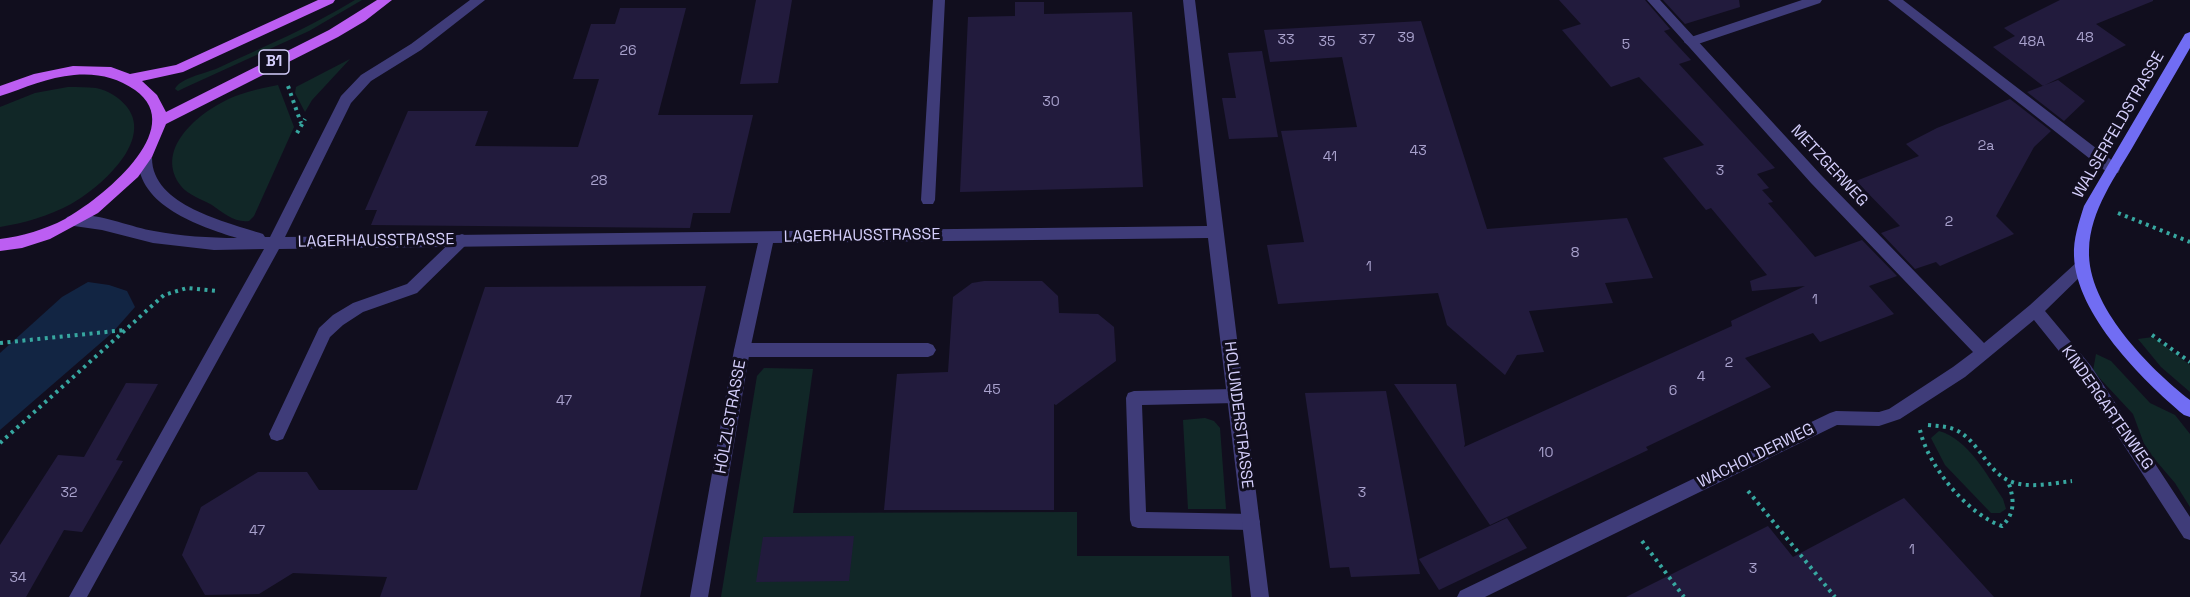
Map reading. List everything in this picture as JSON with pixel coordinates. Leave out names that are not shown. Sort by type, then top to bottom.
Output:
[{"type":"main road","name":"B1","points":[[129,79],[189,65],[289,21],[329,0]]},
{"type":"main road","name":"B1","points":[[0,91],[37,77],[85,70],[108,72],[129,79],[154,99],[160,121],[201,98],[338,31],[386,0]]},
{"type":"main road","points":[[2,247],[39,236],[72,221],[112,195],[145,158],[154,142],[160,121]]},
{"type":"street","name":"LAGERHAUSSTRASSE","points":[[78,597],[276,243],[346,100],[366,78],[416,47],[479,0]]},
{"type":"street","points":[[928,200],[939,0]]},
{"type":"street","points":[[1189,0],[1215,232]]},
{"type":"street","name":"METZGERWEG","points":[[1653,0],[1815,179],[1983,352]]},
{"type":"street","points":[[1690,42],[1816,0]]},
{"type":"street","points":[[1894,0],[2113,170]]},
{"type":"street","name":"WALSERFELDSTRASSE","points":[[2190,37],[2091,206],[2083,233],[2082,266],[2095,302],[2118,337],[2166,391],[2190,410]]},
{"type":"street","name":"LAGERHAUSSTRASSE","points":[[145,158],[146,174],[161,194],[196,218],[228,230],[276,243]]},
{"type":"street","name":"LAGERHAUSSTRASSE","points":[[72,221],[102,224],[153,237],[214,244],[1215,232]]},
{"type":"street","name":"HOLUNDERSTRASSE","points":[[1215,232],[1260,597]]},
{"type":"street","name":"HÖLZLSTRASSE","points":[[699,597],[742,350],[767,237]]},
{"type":"street","points":[[277,434],[324,333],[338,320],[358,307],[412,289],[462,240]]},
{"type":"street","points":[[2035,310],[2082,266]]},
{"type":"street","name":"WACHOLDERWEG","points":[[1466,597],[1836,418],[1879,419],[1894,414],[1959,372],[2035,310]]},
{"type":"street","name":"KINDERGARTENWEG","points":[[2035,310],[2085,371],[2190,532]]},
{"type":"street","points":[[742,350],[928,350]]},
{"type":"street","points":[[1236,396],[1134,398],[1138,520],[1252,522]]},
{"type":"path","points":[[296,82],[287,87],[301,123]]},
{"type":"path","points":[[2091,206],[2134,218],[2190,242]]},
{"type":"path","points":[[0,443],[164,295],[188,288],[248,294]]},
{"type":"path","points":[[0,343],[126,330]]},
{"type":"path","points":[[1894,414],[1921,426],[1941,425],[1958,429],[1988,465],[2008,480],[2027,485],[2072,481]]},
{"type":"path","points":[[1921,426],[1923,443],[1930,457],[1944,475],[1975,512],[2002,526],[2009,521],[2013,508],[2013,495],[2008,480]]},
{"type":"path","points":[[1729,469],[1835,597]]},
{"type":"path","points":[[1625,519],[1684,597]]},
{"type":"green space","points":[[355,0],[362,0],[309,31],[178,91],[175,89],[187,79],[216,69],[287,36]]},
{"type":"green space","points":[[350,59],[312,100],[305,112],[295,93],[296,87]]},
{"type":"green space","points":[[278,85],[294,127],[254,216],[249,221],[229,217],[181,186],[174,173],[172,161],[175,149],[189,127],[210,109],[241,94]]},
{"type":"green space","points":[[68,87],[101,89],[124,103],[133,121],[133,135],[128,149],[108,176],[71,204],[36,218],[0,227],[0,107],[35,93]]},
{"type":"green space","points":[[2153,337],[2190,365],[2190,392],[2161,367],[2138,339]]},
{"type":"green space","points":[[2096,354],[2111,361],[2150,403],[2175,415],[2190,434],[2190,507],[2175,483],[2146,449],[2133,414],[2093,371]]},
{"type":"green space","points":[[764,368],[813,369],[793,513],[1077,512],[1077,556],[1229,556],[1232,597],[721,597],[757,376]]},
{"type":"green space","points":[[1205,418],[1214,421],[1220,428],[1226,509],[1188,509],[1183,420]]},
{"type":"green space","points":[[1939,431],[1959,442],[1976,459],[2003,499],[2006,509],[2000,513],[1991,513],[1945,465],[1931,438]]},
{"type":"water","points":[[88,282],[127,291],[135,307],[112,333],[0,430],[0,353],[62,297]]},
{"type":"building","points":[[756,0],[792,0],[778,83],[740,84]]},
{"type":"building","points":[[1559,0],[1645,0],[1670,29],[1664,31],[1691,60],[1679,64],[1775,168],[1757,174],[1769,188],[1762,190],[1773,202],[1768,203],[1815,257],[1862,240],[1897,276],[1869,286],[1894,314],[1820,342],[1813,333],[1745,358],[1771,387],[1646,447],[1648,450],[1490,525],[1394,384],[1456,384],[1464,447],[1732,326],[1731,321],[1805,286],[1752,291],[1750,281],[1767,275],[1711,208],[1706,210],[1663,158],[1704,145],[1639,77],[1611,87],[1562,30],[1581,24]]},
{"type":"building","points":[[1663,0],[1739,0],[1740,7],[1685,24]]},
{"type":"building","points":[[2060,0],[2153,1],[2096,24],[2126,45],[2043,86],[1993,47],[2015,36],[2004,28]]},
{"type":"building","points":[[1015,2],[1044,2],[1044,14],[1132,12],[1143,187],[960,192],[968,17],[1015,16]]},
{"type":"building","points":[[620,8],[686,8],[658,115],[753,115],[730,213],[693,213],[690,228],[371,225],[377,210],[365,210],[408,111],[488,111],[475,146],[578,147],[599,79],[573,79],[591,24],[615,24]]},
{"type":"building","points":[[1421,21],[1487,229],[1627,218],[1653,278],[1605,283],[1613,303],[1529,311],[1544,352],[1517,355],[1505,375],[1447,325],[1438,293],[1278,304],[1267,245],[1304,242],[1281,131],[1357,127],[1342,57],[1270,62],[1264,30]]},
{"type":"building","points":[[1262,51],[1278,137],[1229,139],[1222,98],[1236,98],[1228,53]]},
{"type":"building","points":[[2058,80],[2085,101],[2064,121],[2027,92]]},
{"type":"building","points":[[2010,99],[2051,131],[2034,147],[1996,216],[2014,234],[1940,266],[1936,262],[1915,269],[1881,233],[1900,226],[1856,181],[1919,156],[1906,144],[1937,128]]},
{"type":"building","points":[[1042,281],[1058,296],[1059,313],[1098,314],[1114,327],[1116,361],[1056,405],[1054,404],[1054,510],[884,510],[897,374],[948,372],[953,297],[972,283]]},
{"type":"building","points":[[706,286],[640,597],[380,597],[387,577],[293,573],[259,594],[205,595],[182,555],[201,507],[258,472],[307,472],[319,490],[417,490],[485,287]]},
{"type":"building","points":[[126,383],[158,384],[116,460],[123,461],[82,532],[64,530],[26,597],[0,597],[0,545],[58,455],[84,457]]},
{"type":"building","points":[[1386,391],[1420,574],[1351,577],[1349,567],[1330,568],[1305,393]]},
{"type":"building","points":[[1904,498],[1994,597],[1626,597],[1768,526],[1793,557]]},
{"type":"building","points":[[1507,518],[1527,548],[1439,590],[1419,559]]},
{"type":"building","points":[[854,536],[849,581],[756,582],[763,537]]}]
